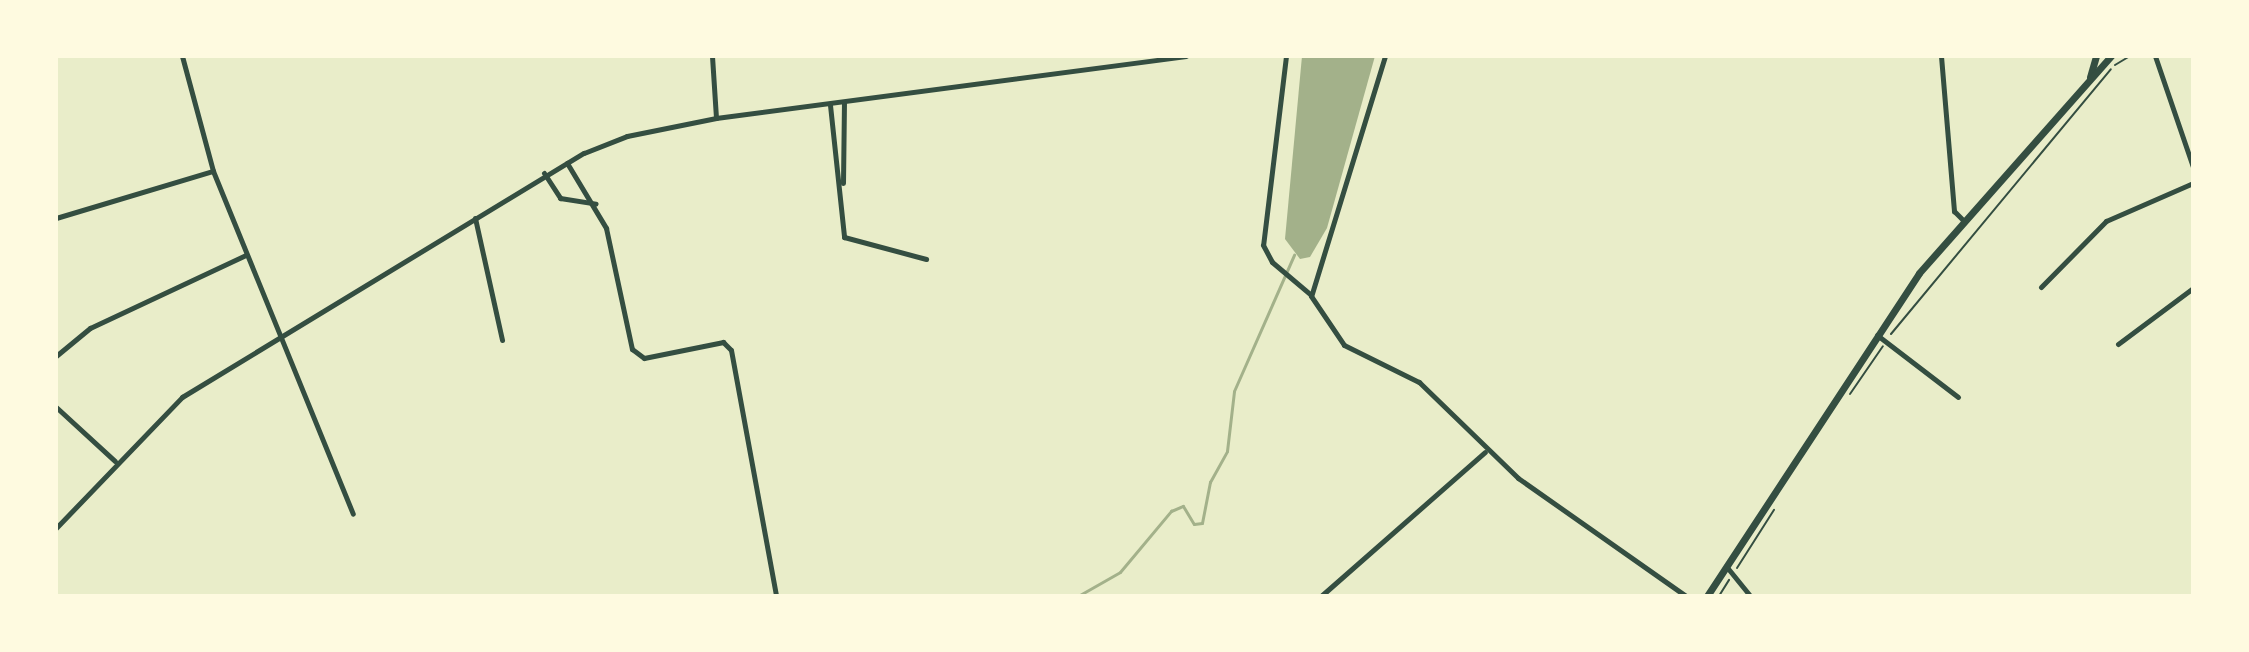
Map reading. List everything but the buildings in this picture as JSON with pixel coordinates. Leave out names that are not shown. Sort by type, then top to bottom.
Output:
[{"type":"main road","points":[[2087,86],[2096,56]]},
{"type":"main road","points":[[1707,596],[1876,334],[1963,220],[2111,56]]},
{"type":"street","points":[[182,56],[213,171],[353,514]]},
{"type":"street","points":[[712,56],[716,118]]},
{"type":"street","points":[[56,528],[115,461],[182,397],[544,173],[627,136],[716,118],[1186,56]]},
{"type":"street","points":[[1286,56],[1263,245],[1272,262],[1311,296],[1344,345],[1419,382],[1485,451],[1686,596]]},
{"type":"street","points":[[1311,296],[1385,56]]},
{"type":"street","points":[[1941,56],[1954,211],[1963,220]]},
{"type":"street","points":[[2155,56],[2193,167]]},
{"type":"street","points":[[844,103],[844,237],[926,259]]},
{"type":"street","points":[[830,105],[843,188]]},
{"type":"street","points":[[567,163],[597,204],[632,349],[644,358],[723,342],[731,350],[776,596]]},
{"type":"street","points":[[56,218],[213,171]]},
{"type":"street","points":[[544,173],[560,198],[597,204]]},
{"type":"street","points":[[2041,287],[2106,221],[2193,183]]},
{"type":"street","points":[[475,218],[502,340]]},
{"type":"street","points":[[56,356],[90,328],[246,255]]},
{"type":"street","points":[[2118,344],[2193,288]]},
{"type":"street","points":[[1876,334],[1958,397]]},
{"type":"street","points":[[56,407],[115,461]]},
{"type":"street","points":[[1321,596],[1485,451]]},
{"type":"street","points":[[1726,566],[1750,596]]},
{"type":"path","points":[[1843,405],[1886,342],[1974,226],[2130,56]]},
{"type":"path","points":[[1719,596],[1783,496]]},
{"type":"shaded area","points":[[1302,56],[1375,56],[1327,228],[1310,257],[1300,259],[1285,239]]},
{"type":"waterway","points":[[1078,596],[1120,572],[1171,511],[1183,506],[1194,524],[1202,523],[1210,482],[1227,451],[1234,391],[1294,255]]}]
